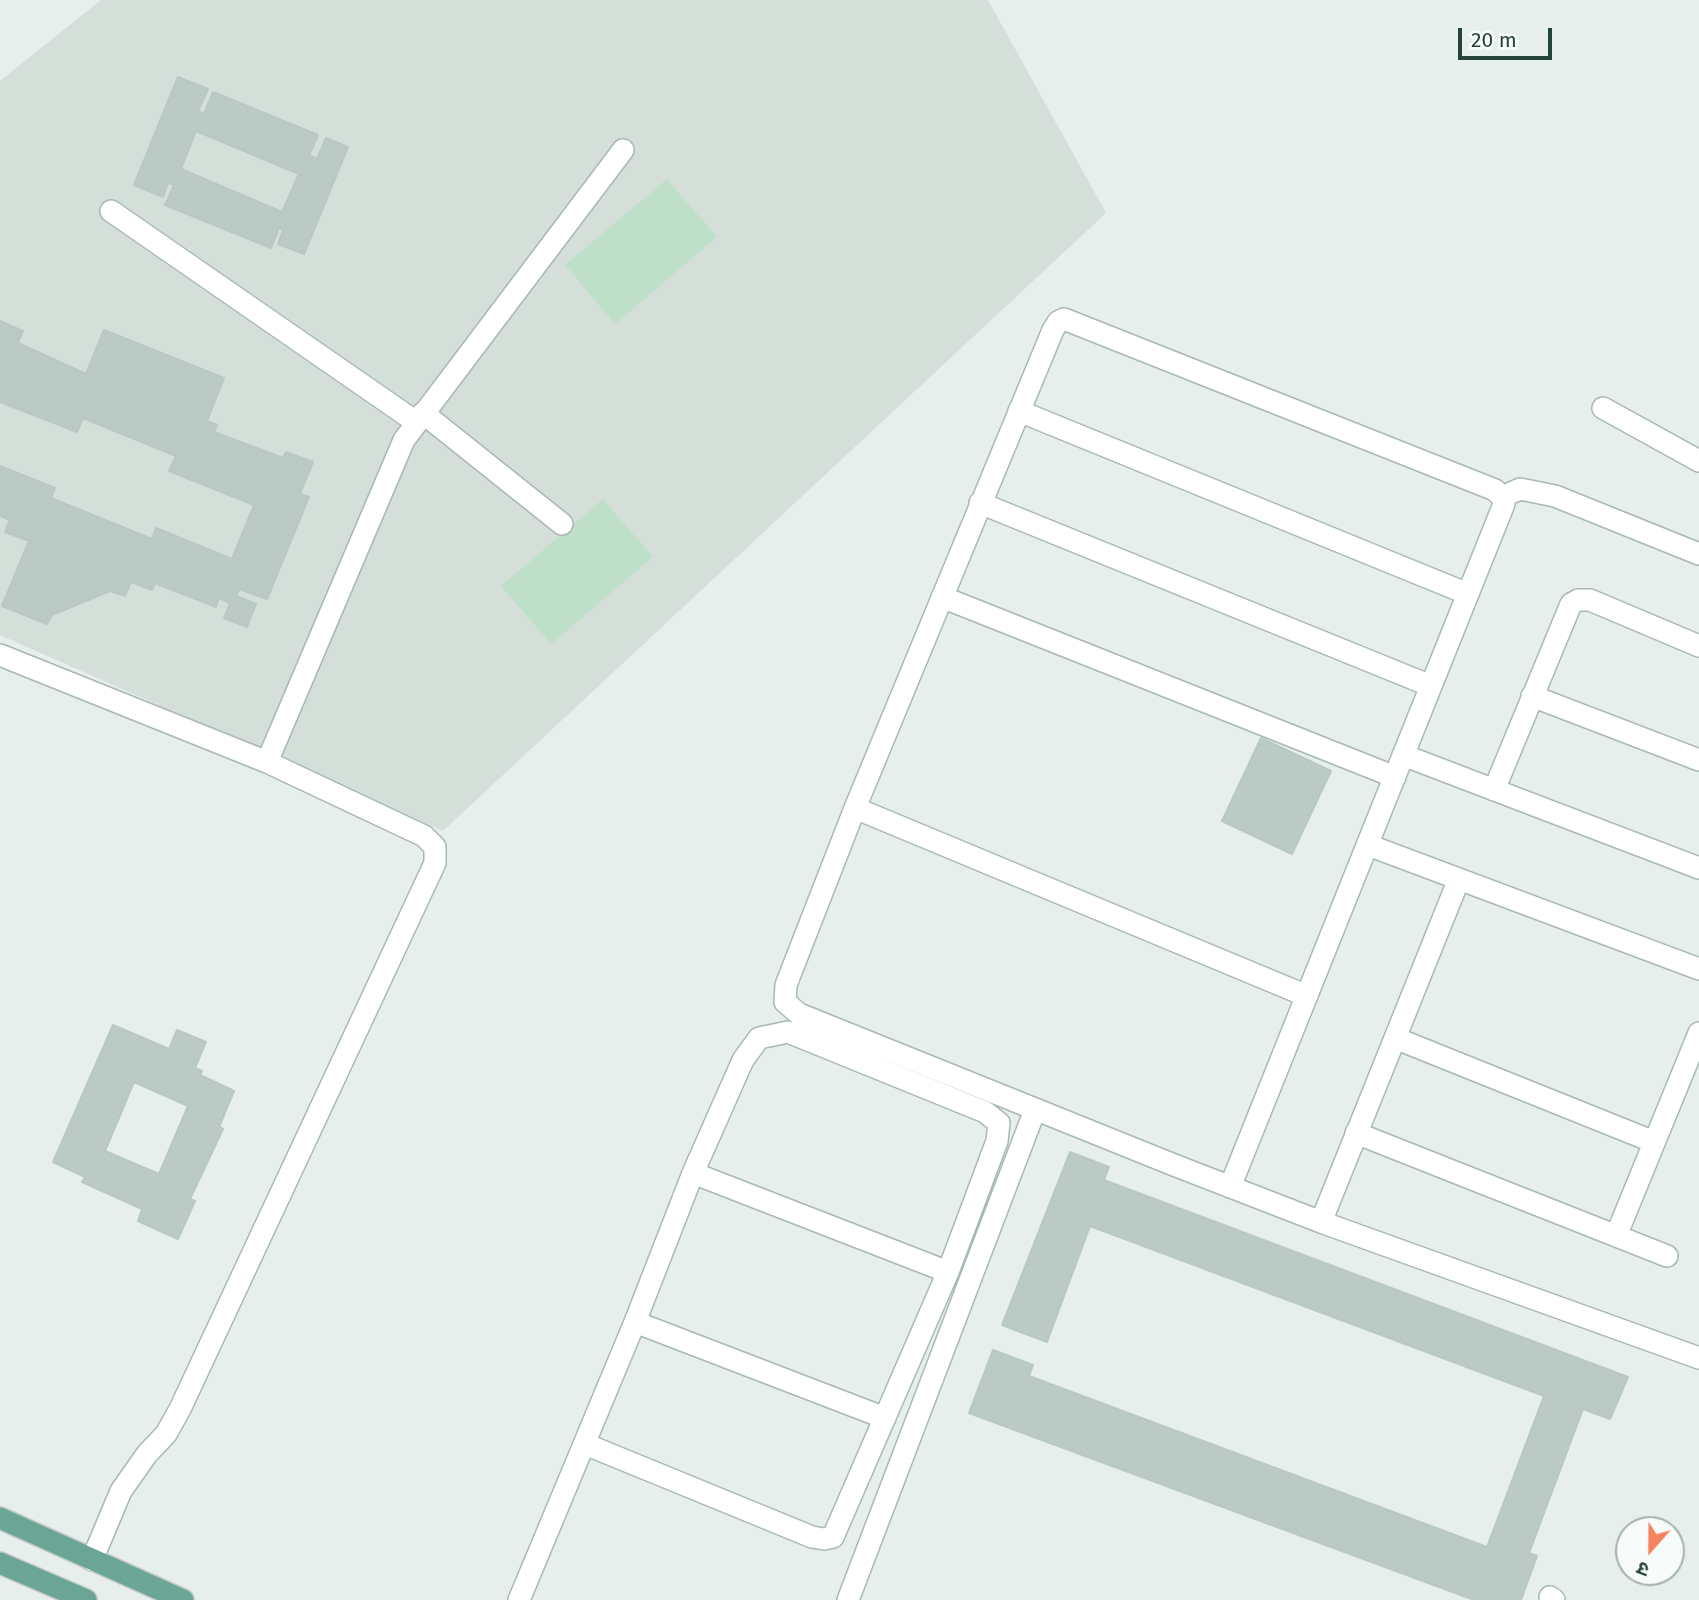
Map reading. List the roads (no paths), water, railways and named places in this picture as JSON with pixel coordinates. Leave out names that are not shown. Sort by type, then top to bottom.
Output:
[{"type":"main road","points":[[0,1518],[183,1600]]},
{"type":"main road","points":[[0,1563],[86,1600]]},
{"type":"street","points":[[267,762],[399,450],[419,417],[623,150]]},
{"type":"street","points":[[111,211],[419,417],[562,524]]},
{"type":"street","points":[[1230,1187],[1504,504],[1502,497],[1495,490],[1064,319],[1058,322],[1053,330],[855,808],[786,985],[785,1002],[799,1014],[1230,1187],[1699,1358]]},
{"type":"street","points":[[1603,408],[1699,461]]},
{"type":"street","points":[[1019,411],[1468,594]]},
{"type":"street","points":[[1502,497],[1520,489],[1555,496],[1699,554]]},
{"type":"street","points":[[980,503],[1431,686]]},
{"type":"street","points":[[942,597],[1395,777]]},
{"type":"street","points":[[1494,790],[1571,604],[1578,600],[1590,600],[1699,646]]},
{"type":"street","points":[[0,655],[267,762],[424,836],[435,847],[435,863],[180,1409],[166,1434],[147,1454],[121,1491],[92,1559]]},
{"type":"street","points":[[1532,696],[1699,760]]},
{"type":"street","points":[[1404,755],[1699,868]]},
{"type":"street","points":[[855,808],[1307,996]]},
{"type":"street","points":[[1368,845],[1699,969]]},
{"type":"street","points":[[1321,1222],[1459,879]]},
{"type":"street","points":[[519,1600],[635,1322],[693,1173],[751,1047],[759,1038],[788,1032],[985,1112],[999,1123],[997,1141],[947,1272],[833,1537],[812,1537],[585,1444]]},
{"type":"street","points":[[1616,1236],[1699,1033]]},
{"type":"street","points":[[1395,1038],[1654,1142]]},
{"type":"street","points":[[848,1600],[1035,1110]]},
{"type":"street","points":[[1356,1133],[1667,1256]]},
{"type":"street","points":[[693,1173],[947,1272]]},
{"type":"street","points":[[635,1322],[885,1418]]}]
